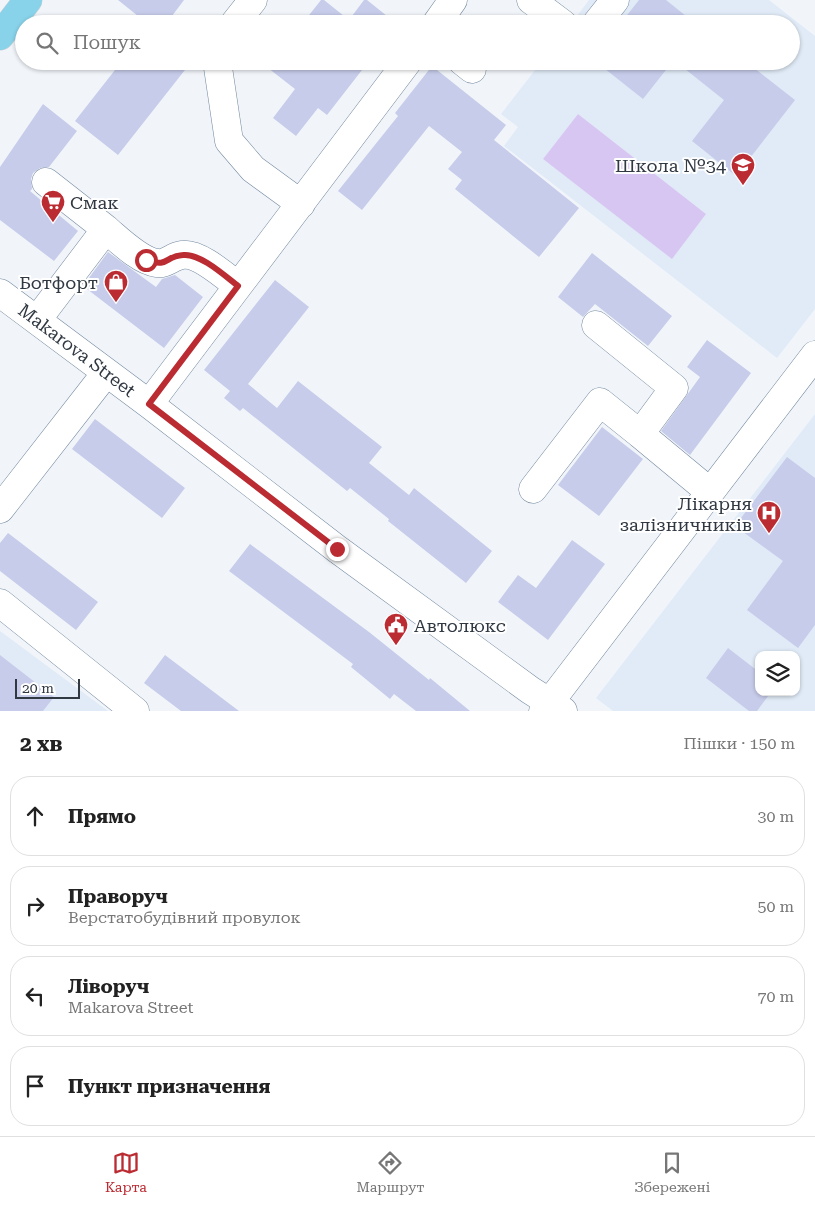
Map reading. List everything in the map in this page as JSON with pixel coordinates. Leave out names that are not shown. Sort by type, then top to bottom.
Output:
[{"type":"main road","points":[[16,15],[28,0]]},
{"type":"main road","points":[[0,36],[15,17]]},
{"type":"street","points":[[241,15],[253,0]]},
{"type":"street","points":[[442,15],[453,0]]},
{"type":"street","points":[[531,0],[551,15]]},
{"type":"street","points":[[603,15],[615,0]]},
{"type":"street","points":[[218,70],[229,140],[253,169],[301,204]]},
{"type":"street","points":[[149,404],[401,70]]},
{"type":"street","points":[[46,182],[146,260],[158,264],[183,254],[195,256],[238,286]]},
{"type":"street","points":[[37,320],[106,229]]},
{"type":"street","name":"Makarova Street","points":[[0,293],[149,404],[337,549],[552,708]]},
{"type":"street","points":[[596,325],[674,388],[640,434]]},
{"type":"street","points":[[552,708],[710,492],[815,355]]},
{"type":"street","points":[[0,509],[106,373]]},
{"type":"street","points":[[533,489],[600,402],[710,492]]},
{"type":"street","points":[[0,603],[135,711]]},
{"type":"shaded area","name":"Школа №34","points":[[589,0],[769,0],[788,15],[578,15]]},
{"type":"shaded area","name":"Школа №34","points":[[800,24],[815,36],[815,309],[777,358],[504,146],[518,127],[501,114],[535,70],[800,70]],"holes":[[[578,114],[706,214],[672,258],[543,159]]]},
{"type":"shaded area","points":[[578,114],[706,214],[672,259],[543,159]]},
{"type":"shaded area","name":"Лікарня залізничників","points":[[815,414],[815,711],[613,711],[596,698]]},
{"type":"shaded area","points":[[0,631],[108,711],[0,711]]},
{"type":"building","points":[[118,0],[184,0],[173,15],[137,15]]},
{"type":"building","points":[[321,0],[324,0],[343,15],[309,15]]},
{"type":"building","points":[[364,0],[367,0],[386,15],[353,15]]},
{"type":"building","points":[[639,0],[666,0],[685,15],[627,15]]},
{"type":"building","points":[[115,70],[185,70],[118,155],[75,121]]},
{"type":"building","points":[[271,70],[362,70],[327,115],[318,108],[296,136],[273,118],[295,89]]},
{"type":"building","points":[[429,70],[437,70],[506,125],[494,140],[579,208],[539,257],[455,189],[462,180],[448,169],[462,152],[429,126],[362,210],[338,191],[398,116],[395,113]]},
{"type":"building","points":[[606,70],[666,70],[643,99]]},
{"type":"building","points":[[686,70],[757,70],[795,100],[736,176],[692,141],[724,100]]},
{"type":"building","points":[[43,104],[77,131],[49,167],[40,168],[33,173],[31,179],[32,189],[30,191],[78,231],[54,261],[0,220],[0,167]]},
{"type":"building","points":[[108,252],[156,287],[162,279],[175,275],[203,297],[164,348],[83,286]]},
{"type":"building","points":[[592,253],[672,316],[648,346],[595,304],[583,317],[558,297]]},
{"type":"building","points":[[275,280],[309,307],[248,384],[277,408],[298,381],[382,447],[369,463],[409,495],[414,488],[492,551],[466,583],[350,488],[347,491],[243,408],[240,411],[224,398],[230,391],[204,370]]},
{"type":"building","points":[[707,340],[751,373],[690,455],[661,431],[700,377],[687,367]]},
{"type":"building","points":[[95,419],[185,488],[162,518],[72,449]]},
{"type":"building","points":[[602,427],[643,459],[599,516],[558,485]]},
{"type":"building","points":[[787,457],[815,478],[815,625],[798,648],[747,610],[783,561],[735,526]]},
{"type":"building","points":[[8,533],[98,602],[76,630],[0,571],[0,543]]},
{"type":"building","points":[[572,540],[605,564],[548,640],[498,602],[518,575],[536,588]]},
{"type":"building","points":[[250,544],[369,632],[429,680],[430,678],[470,711],[416,711],[394,694],[390,699],[351,667],[353,664],[229,571]]},
{"type":"building","points":[[728,648],[755,669],[755,696],[768,696],[757,711],[749,711],[706,678]]},
{"type":"building","points":[[0,655],[54,697],[43,711],[0,711]]},
{"type":"building","points":[[165,655],[239,711],[181,711],[144,683]]},
{"type":"place","name":"Школа №34","points":[[743,186]]},
{"type":"place","name":"Смак","points":[[53,223]]},
{"type":"place","name":"Ботфорт","points":[[116,303]]},
{"type":"place","name":"Лікарня залізничників","points":[[769,534]]},
{"type":"place","name":"Автолюкс","points":[[396,646]]},
{"type":"route","points":[[146,260],[158,264],[183,254],[195,256],[238,286],[149,404],[337,549]]}]
